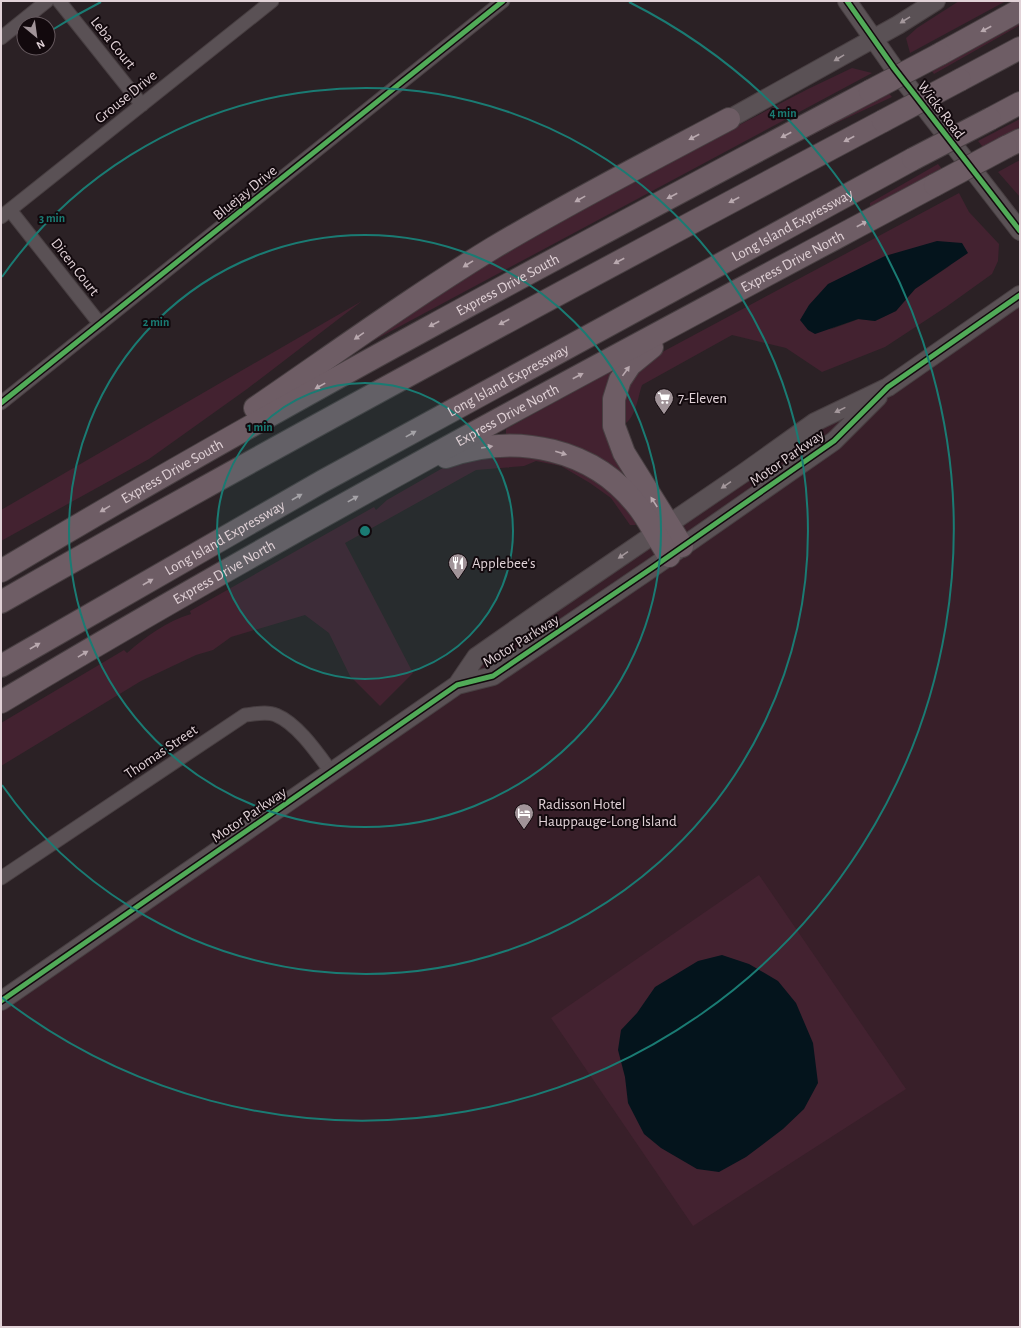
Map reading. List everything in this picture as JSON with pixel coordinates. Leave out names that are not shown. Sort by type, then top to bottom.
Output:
[{"type":"highway","name":"Express Drive South","points":[[1,571],[139,489],[392,347],[1020,10]]},
{"type":"highway","points":[[1,602],[353,404],[1020,48]]},
{"type":"highway","name":"Long Island Expressway","points":[[1,666],[323,481],[913,159],[1020,103]]},
{"type":"highway","points":[[139,489],[213,435],[470,262],[593,191],[729,119]]},
{"type":"highway","name":"Express Drive North","points":[[1,702],[196,587],[396,475],[1013,144]]},
{"type":"highway","points":[[676,551],[662,529],[619,444],[613,418],[616,394],[624,373],[637,358],[717,302]]},
{"type":"highway","points":[[396,475],[459,452],[482,447],[523,445],[554,450],[580,460],[604,474],[662,529]]},
{"type":"main road","name":"Wicks Road","points":[[847,1],[903,80],[1020,231]]},
{"type":"main road","points":[[729,119],[936,1]]},
{"type":"main road","name":"Motor Parkway","points":[[1,1001],[457,685],[476,657],[815,422],[888,387],[1020,295]]},
{"type":"main road","name":"Motor Parkway","points":[[457,685],[493,676],[676,551],[834,441],[888,387]]},
{"type":"street","points":[[1,38],[47,1]]},
{"type":"street","name":"Leba Court","points":[[59,1],[142,105]]},
{"type":"street","name":"Grouse Drive","points":[[6,214],[272,1]]},
{"type":"street","name":"Bluejay Drive","points":[[1,403],[503,1]]},
{"type":"street","name":"Dicen Court","points":[[6,214],[100,324]]},
{"type":"street","name":"Thomas Street","points":[[1,878],[245,715],[264,713],[276,714],[292,725],[318,753],[332,773]]},
{"type":"shaded area","points":[[959,1],[1006,1],[910,53],[906,38],[917,28]]},
{"type":"shaded area","points":[[1020,19],[1020,25],[934,74],[931,70]]},
{"type":"shaded area","points":[[852,68],[872,73],[339,359],[480,261],[808,89]]},
{"type":"shaded area","points":[[888,92],[892,97],[783,150],[794,141]]},
{"type":"shaded area","points":[[1020,119],[1020,127],[983,147],[978,141]]},
{"type":"shaded area","points":[[1020,160],[1020,197],[998,172]]},
{"type":"shaded area","points":[[938,164],[942,169],[870,207],[870,203]]},
{"type":"shaded area","points":[[959,193],[969,212],[999,244],[998,261],[992,274],[946,307],[885,347],[822,372],[786,348],[732,335],[642,385],[633,415],[620,427],[622,405],[634,374],[653,357]],"holes":[[[951,265],[915,289],[896,311],[875,321],[859,319],[829,330]]]},
{"type":"shaded area","points":[[937,241],[962,243],[968,253],[915,289],[896,311],[875,321],[858,319],[815,334],[808,330],[800,320],[809,305],[828,284],[885,256]]},
{"type":"shaded area","points":[[1020,292],[1020,1327],[1,1327],[1,996],[391,725],[543,610]]},
{"type":"shaded area","points":[[362,301],[247,389],[149,459],[1,541],[1,510]]},
{"type":"shaded area","points":[[615,369],[609,383],[602,413],[604,429],[619,459],[623,471],[622,477],[506,435],[506,429]]},
{"type":"shaded area","points":[[507,452],[560,459],[609,487],[631,512],[636,525],[630,525],[611,498],[590,483],[561,466],[536,461],[524,466],[476,470],[345,543],[413,673],[380,706],[350,676],[329,633],[305,615],[231,637],[213,650],[196,655],[141,681],[1,766],[1,723],[124,650],[127,653],[149,635],[165,625],[191,614],[190,611],[374,507],[376,510],[387,500],[448,465]]},
{"type":"shaded area","points":[[759,875],[906,1089],[693,1226],[551,1018]]},
{"type":"shaded area","points":[[722,955],[749,964],[778,981],[796,1003],[813,1043],[818,1083],[804,1109],[783,1129],[746,1157],[719,1172],[697,1169],[661,1148],[644,1134],[628,1103],[625,1077],[618,1050],[621,1030],[637,1013],[655,987],[698,961]]},
{"type":"cycle path","points":[[1,403],[503,1]]},
{"type":"cycle path","points":[[847,1],[894,68],[1020,231]]},
{"type":"cycle path","points":[[1,1001],[457,685],[493,676],[652,568],[834,441],[888,387],[1020,295]]},
{"type":"place","name":"7-Eleven","points":[[664,415]]},
{"type":"place","name":"Applebee's","points":[[458,580]]},
{"type":"place","name":"Radisson Hotel Hauppauge-Long Island","points":[[524,830]]}]
